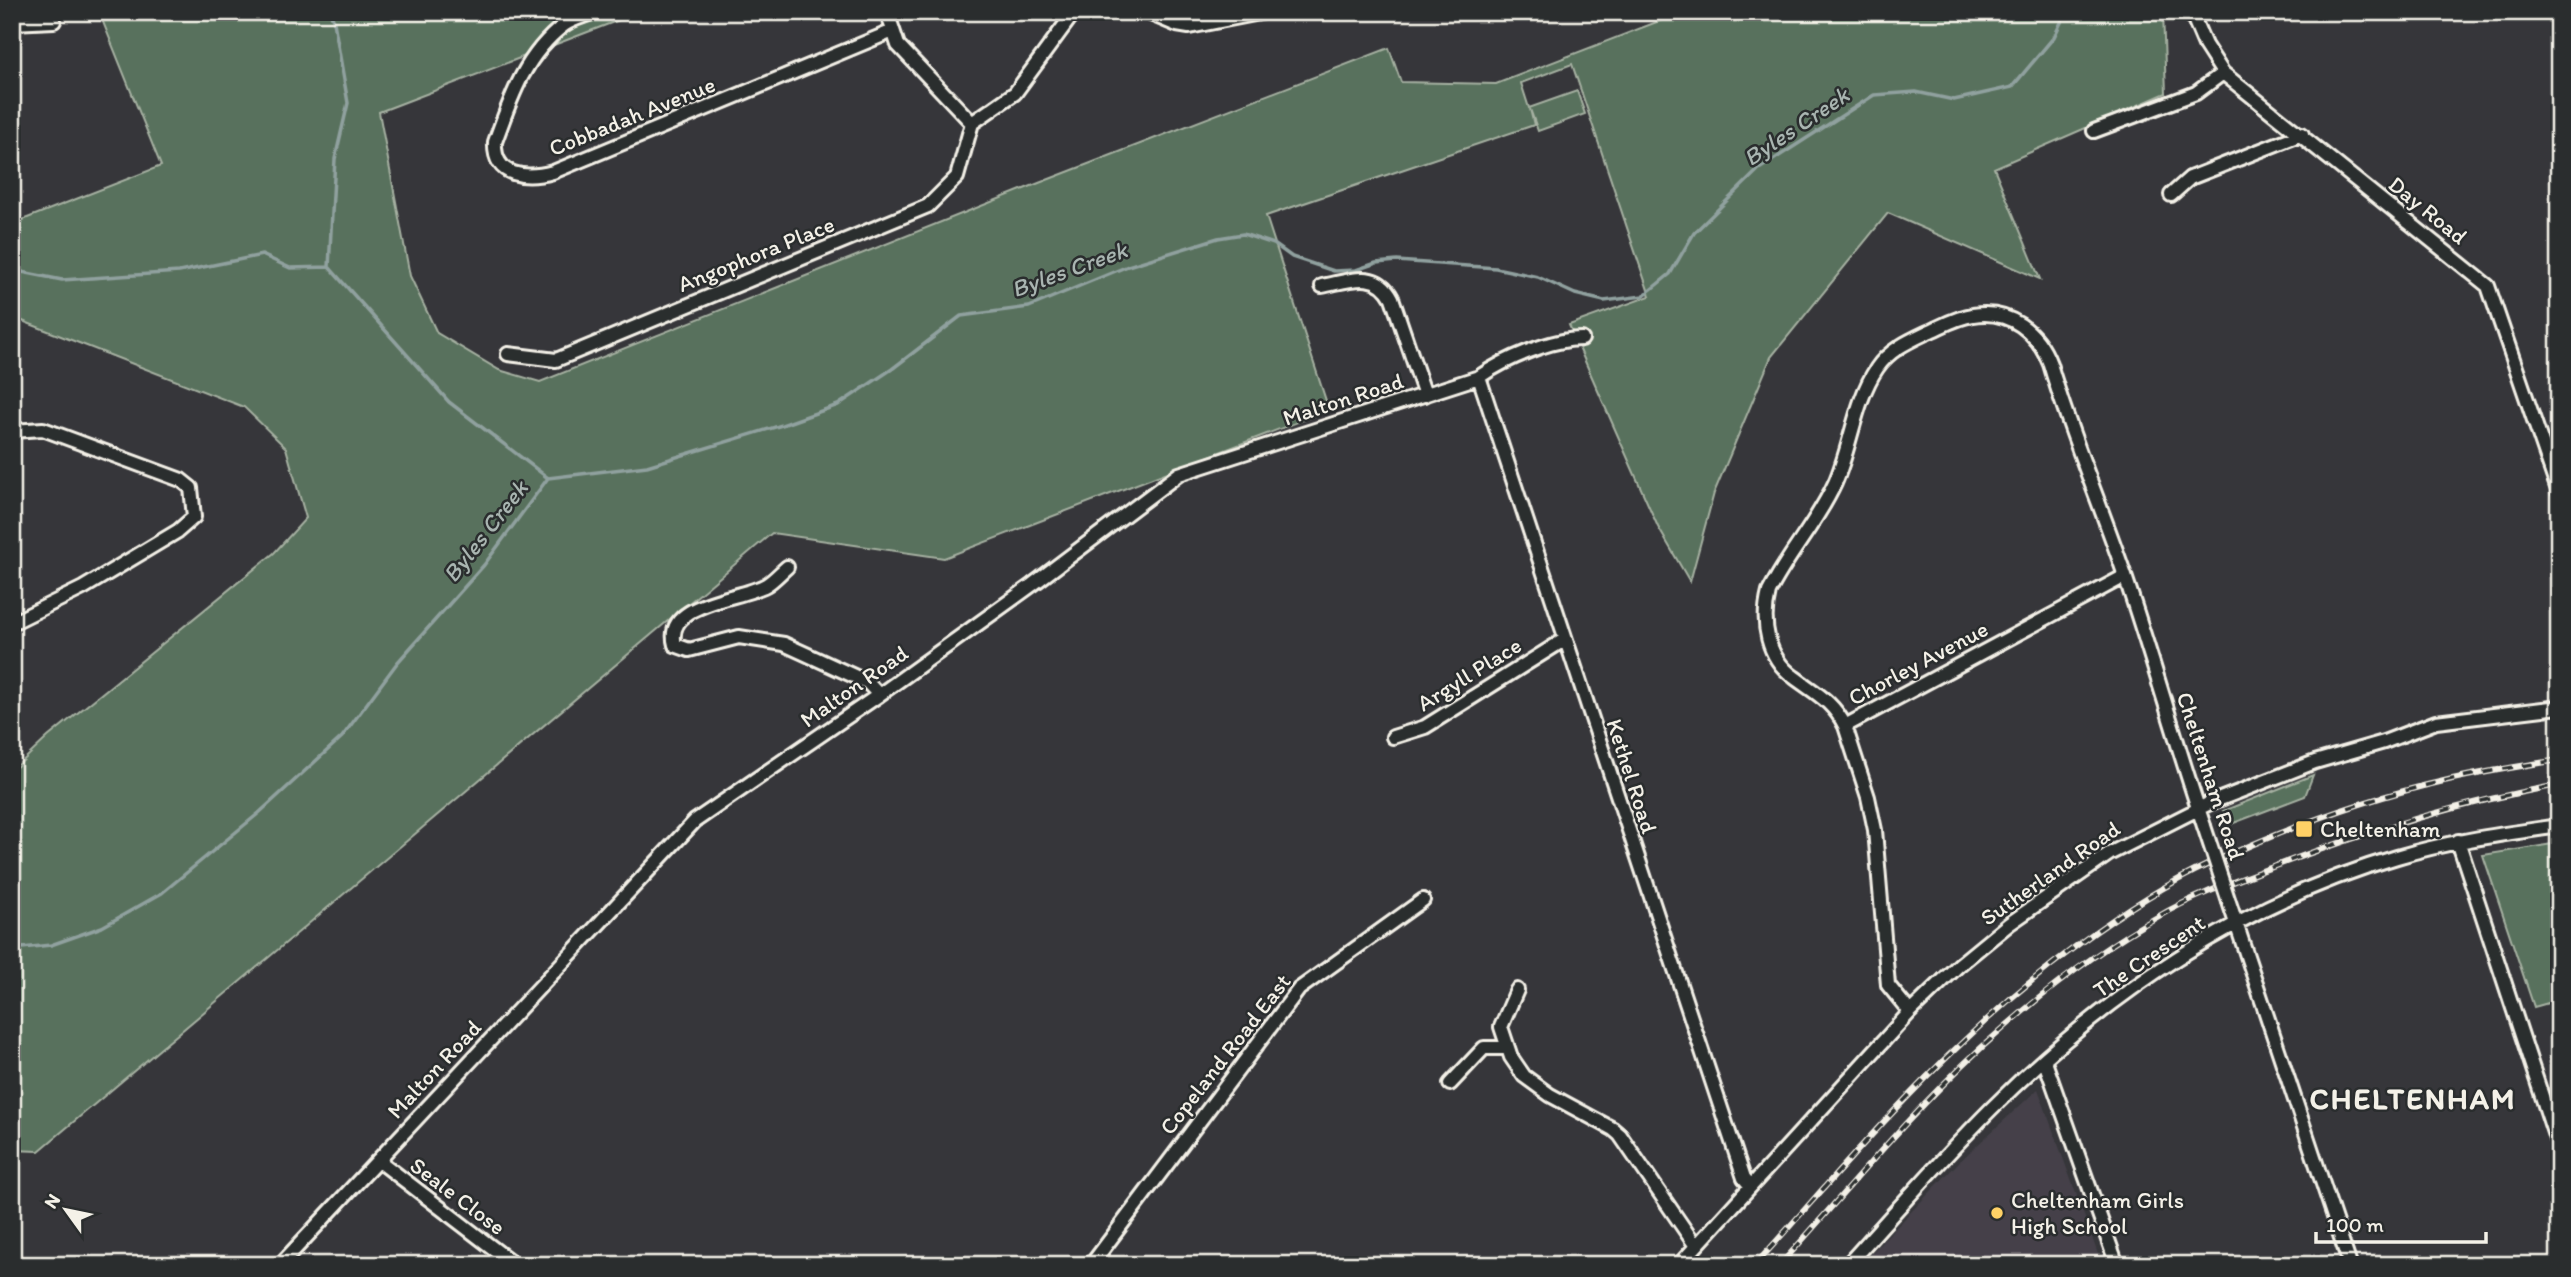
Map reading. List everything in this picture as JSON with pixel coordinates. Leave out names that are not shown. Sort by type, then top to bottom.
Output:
[{"type":"street","name":"Cobbadah Avenue","points":[[594,12],[566,23],[524,69],[495,142],[495,152],[504,167],[512,173],[536,177],[554,172],[893,31]]},
{"type":"street","points":[[887,12],[898,46],[972,123],[1015,93],[1077,12]]},
{"type":"street","points":[[1146,12],[1189,27],[1265,12]]},
{"type":"street","name":"Day Road","points":[[2191,12],[2205,45],[2223,73],[2488,286],[2559,494]]},
{"type":"street","points":[[12,23],[54,21]]},
{"type":"street","points":[[2094,131],[2196,93],[2223,73]]},
{"type":"street","name":"Angophora Place","points":[[508,355],[556,360],[928,206],[957,177],[972,123]]},
{"type":"street","points":[[2171,195],[2190,178],[2302,134]]},
{"type":"street","points":[[1322,286],[1367,278],[1383,285],[1392,298],[1425,395]]},
{"type":"street","name":"Cheltenham Road","points":[[1845,726],[1832,705],[1815,690],[1793,677],[1774,657],[1767,632],[1766,605],[1769,592],[1835,483],[1869,381],[1881,362],[1905,344],[1960,318],[1989,314],[2006,318],[2032,332],[2046,352],[2125,576],[2198,808],[2350,1265]]},
{"type":"street","name":"Malton Road","points":[[280,1265],[695,821],[879,695],[1032,585],[1179,474],[1479,377],[1503,362],[1565,340],[1582,339]]},
{"type":"street","name":"Kethel Road","points":[[1479,377],[1744,1178],[1750,1185]]},
{"type":"street","points":[[12,431],[43,429],[181,480],[191,488],[194,517],[178,531],[83,588],[12,623]]},
{"type":"street","points":[[787,567],[767,584],[679,617],[672,634],[674,645],[689,650],[739,637],[784,644],[867,682],[879,695]]},
{"type":"street","name":"Chorley Avenue","points":[[1910,1012],[1888,985],[1875,830],[1868,797],[1845,726],[2125,576]]},
{"type":"street","name":"Argyll Place","points":[[1393,737],[1425,727],[1564,640]]},
{"type":"street","name":"Sutherland Road","points":[[1679,1265],[1910,1012],[1959,965],[2009,923],[2109,854],[2198,808],[2315,762],[2384,742],[2436,722],[2559,707]]},
{"type":"street","name":"The Crescent","points":[[1847,1265],[1992,1108],[2044,1059],[2140,983],[2236,923],[2286,897],[2358,870],[2458,841],[2559,826]]},
{"type":"street","points":[[2458,841],[2559,1148]]},
{"type":"street","name":"Copeland Road East","points":[[1091,1265],[1299,989],[1423,900]]},
{"type":"street","points":[[1517,990],[1501,1024],[1507,1048],[1517,1066],[1534,1084],[1620,1135],[1696,1246]]},
{"type":"street","points":[[1450,1084],[1484,1048],[1507,1048]]},
{"type":"street","points":[[2044,1059],[2117,1265]]},
{"type":"street","name":"Seale Close","points":[[378,1160],[515,1265]]},
{"type":"shaded area","name":"Cheltenham Girls High School","points":[[2038,1089],[2102,1265],[1860,1265],[1960,1161]]},
{"type":"green space","points":[[99,12],[640,12],[379,112],[410,276],[437,333],[499,370],[540,382],[1039,183],[1389,48],[1401,82],[1496,84],[1662,20],[1658,12],[1667,12],[1670,17],[1683,12],[2163,12],[2166,93],[1994,168],[2040,279],[1888,213],[1771,357],[1714,493],[1690,582],[1658,527],[1569,325],[1650,296],[1572,64],[1521,83],[1529,108],[1577,91],[1585,114],[1538,131],[1530,109],[1534,125],[1266,216],[1329,410],[944,558],[772,533],[39,1151],[12,1150],[12,771],[48,737],[274,553],[306,518],[286,448],[244,407],[12,317],[12,224],[161,166]]},
{"type":"green space","points":[[2313,775],[2305,796],[2231,824],[2223,811]]},
{"type":"green space","points":[[2559,843],[2559,1000],[2534,1007],[2483,855]]},
{"type":"waterway","points":[[330,12],[348,103],[335,159],[329,267],[449,402],[548,478]]},
{"type":"waterway","name":"Byles Creek","points":[[12,949],[51,945],[102,927],[162,893],[259,813],[342,737],[397,663],[484,565],[548,478],[647,466],[838,405],[892,369],[961,316],[1029,307],[1128,266],[1218,238],[1243,234],[1274,244],[1292,257],[1334,271],[1356,270],[1376,263],[1397,261],[1496,268],[1538,277],[1575,294],[1604,301],[1643,296],[1670,274],[1694,233],[1759,169],[1874,95],[1916,92],[1954,100],[2012,87],[2054,37],[2066,12]]},
{"type":"waterway","points":[[12,270],[62,280],[179,272],[262,255],[290,268],[329,267]]},
{"type":"railway","points":[[1755,1265],[1884,1122],[1965,1040],[2050,966],[2145,899],[2237,851],[2354,806],[2458,778],[2559,760]]},
{"type":"railway","points":[[1780,1265],[1903,1126],[1954,1073],[2023,1011],[2066,977],[2135,930],[2201,895],[2345,841],[2451,809],[2559,785]]},
{"type":"place","name":"Cheltenham","points":[[2304,829]]},
{"type":"place","name":"Cheltenham Girls High School","points":[[1997,1213]]},
{"type":"district","name":"CHELTENHAM","points":[[2413,1098]]}]
